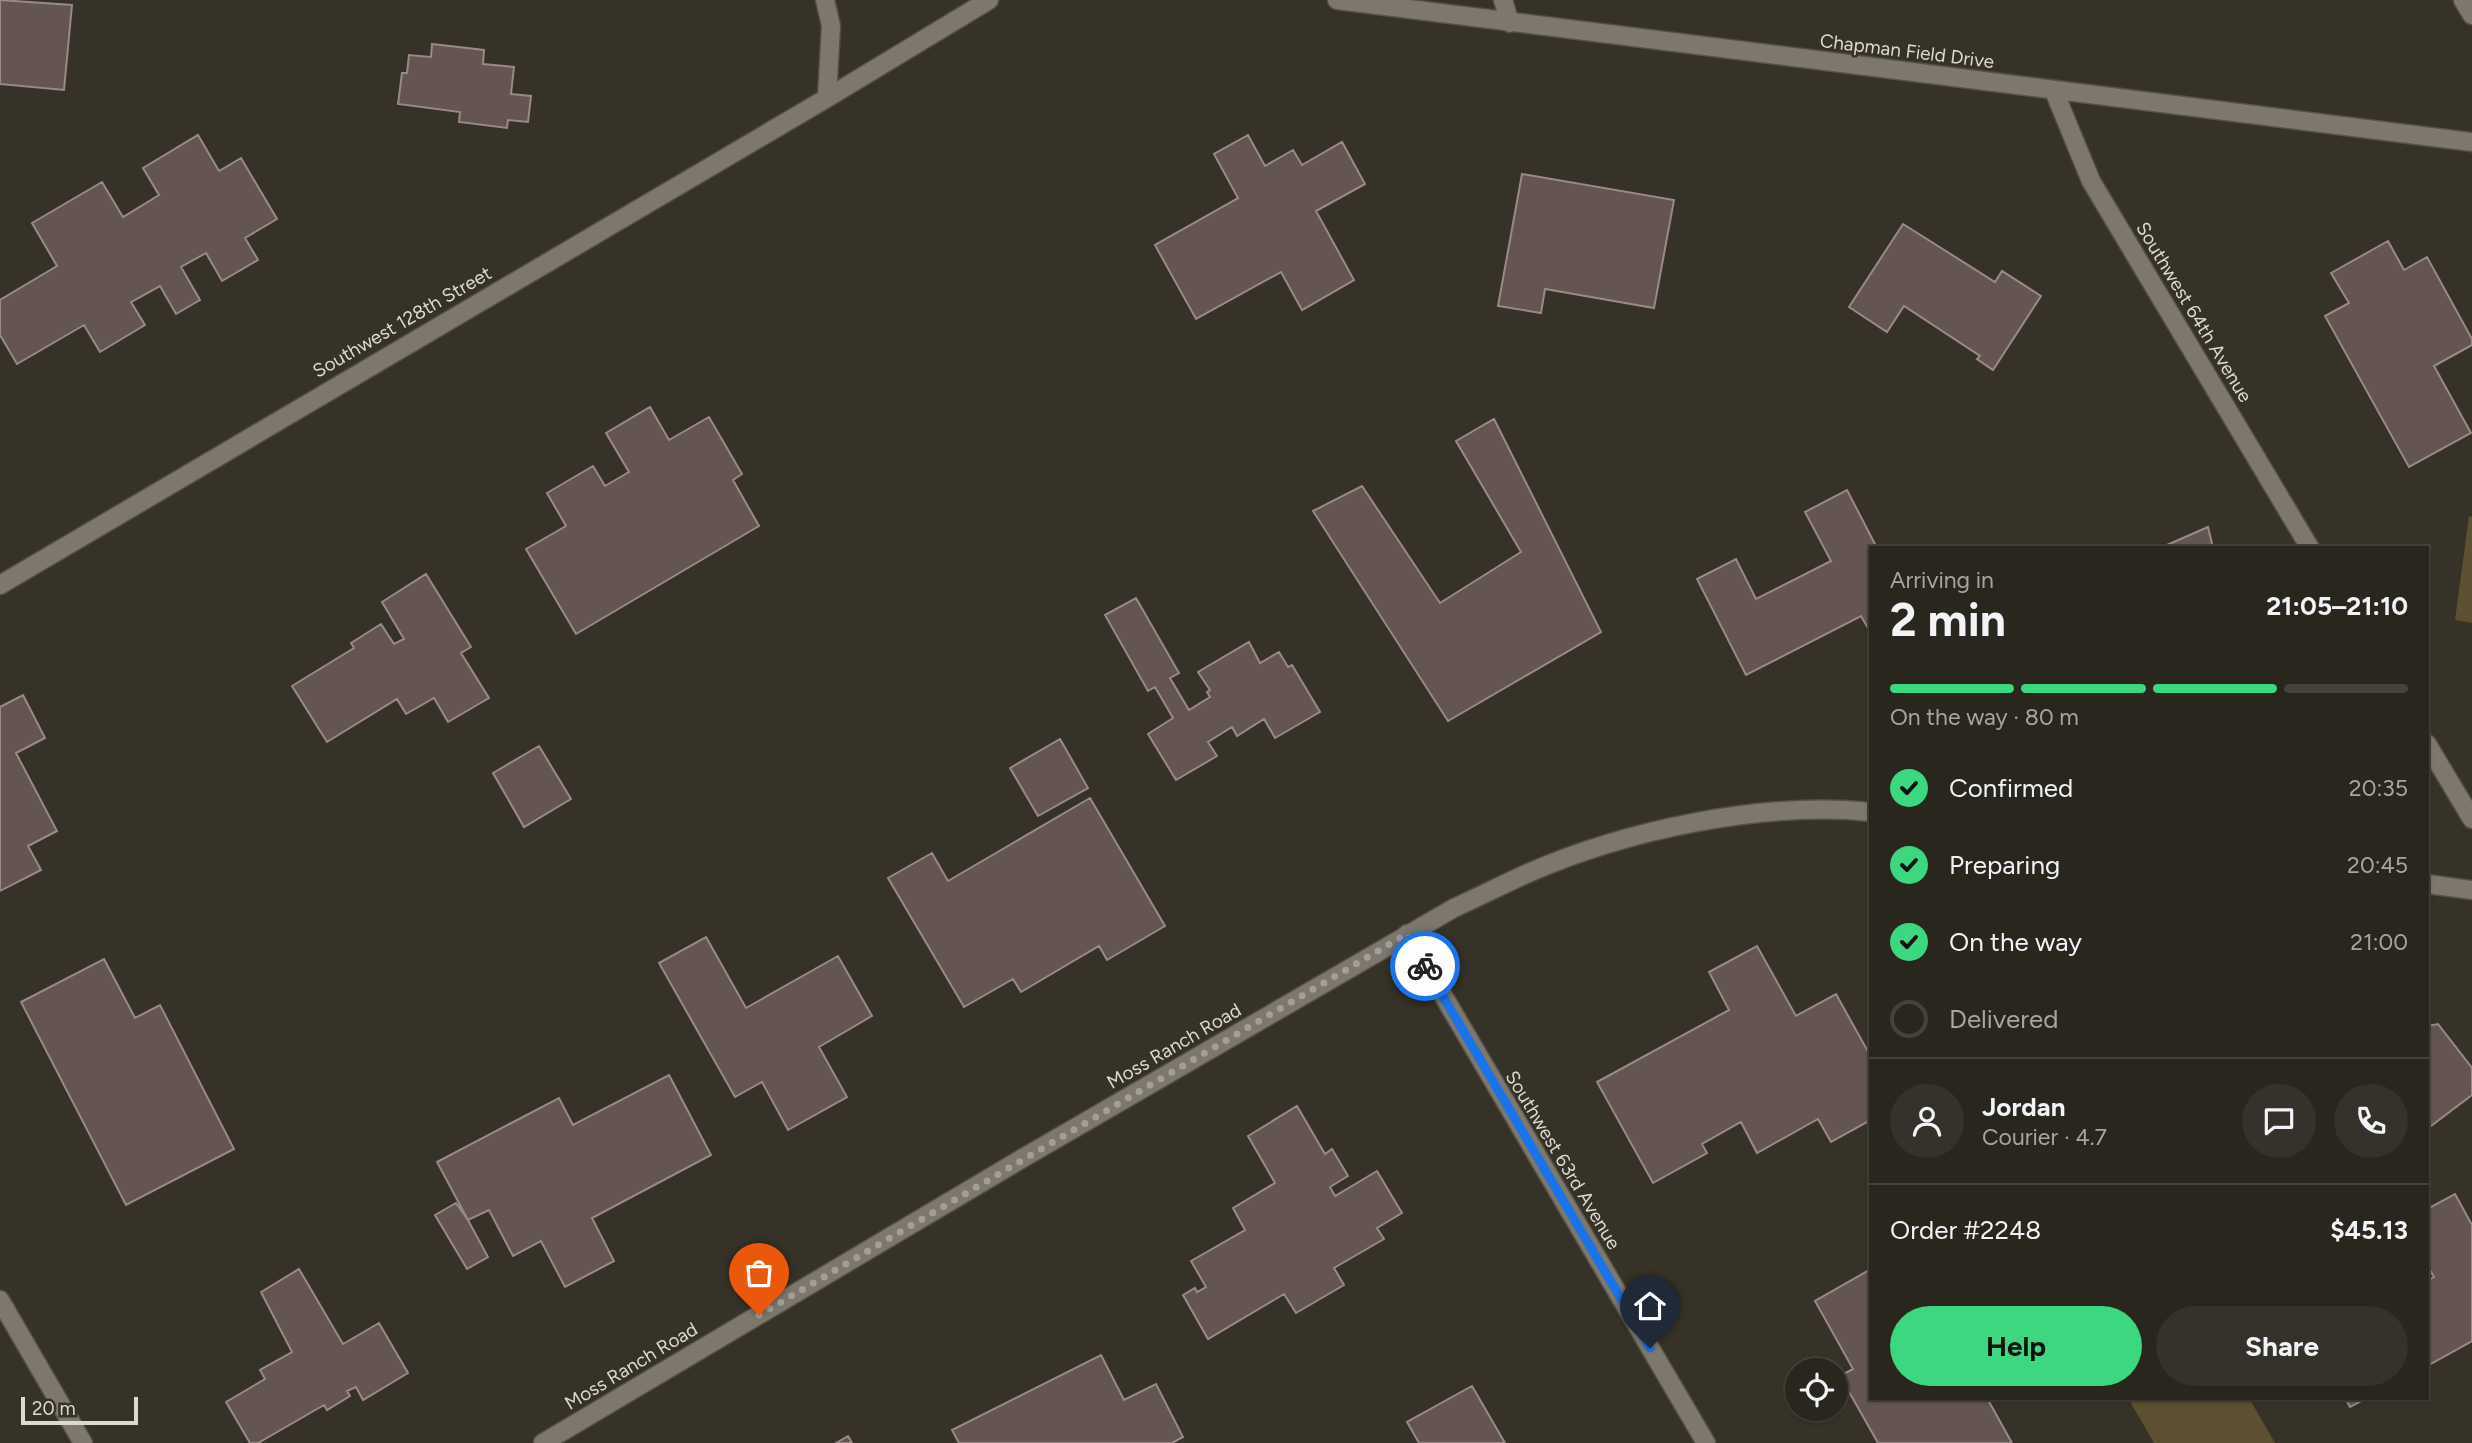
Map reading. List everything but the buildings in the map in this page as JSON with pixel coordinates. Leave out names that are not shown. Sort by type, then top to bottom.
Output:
[{"type":"street","points":[[825,0],[831,26],[827,99]]},
{"type":"street","name":"Southwest 128th Street","points":[[0,584],[827,99],[989,0]]},
{"type":"street","name":"Chapman Field Drive","points":[[1337,0],[2472,142]]},
{"type":"street","points":[[1503,0],[1510,23]]},
{"type":"street","points":[[2463,0],[2472,15]]},
{"type":"street","name":"Southwest 64th Avenue","points":[[2054,91],[2091,181],[2309,546]]},
{"type":"street","points":[[2429,747],[2472,819]]},
{"type":"street","name":"Moss Ranch Road","points":[[543,1443],[1407,934],[1528,873],[1598,848],[1671,828],[1737,815],[1814,809],[1869,812]]},
{"type":"street","points":[[2429,884],[2472,890]]},
{"type":"street","name":"Southwest 63rd Avenue","points":[[1407,934],[1706,1443]]},
{"type":"street","points":[[0,1300],[83,1443]]},
{"type":"shaded area","points":[[2469,516],[2472,517],[2472,623],[2455,620]]},
{"type":"shaded area","points":[[2129,1400],[2250,1400],[2275,1443],[2154,1443]]},
{"type":"way so far","points":[[759,1315],[1407,934],[1425,966]]},
{"type":"route","points":[[1425,966],[1650,1348]]}]
